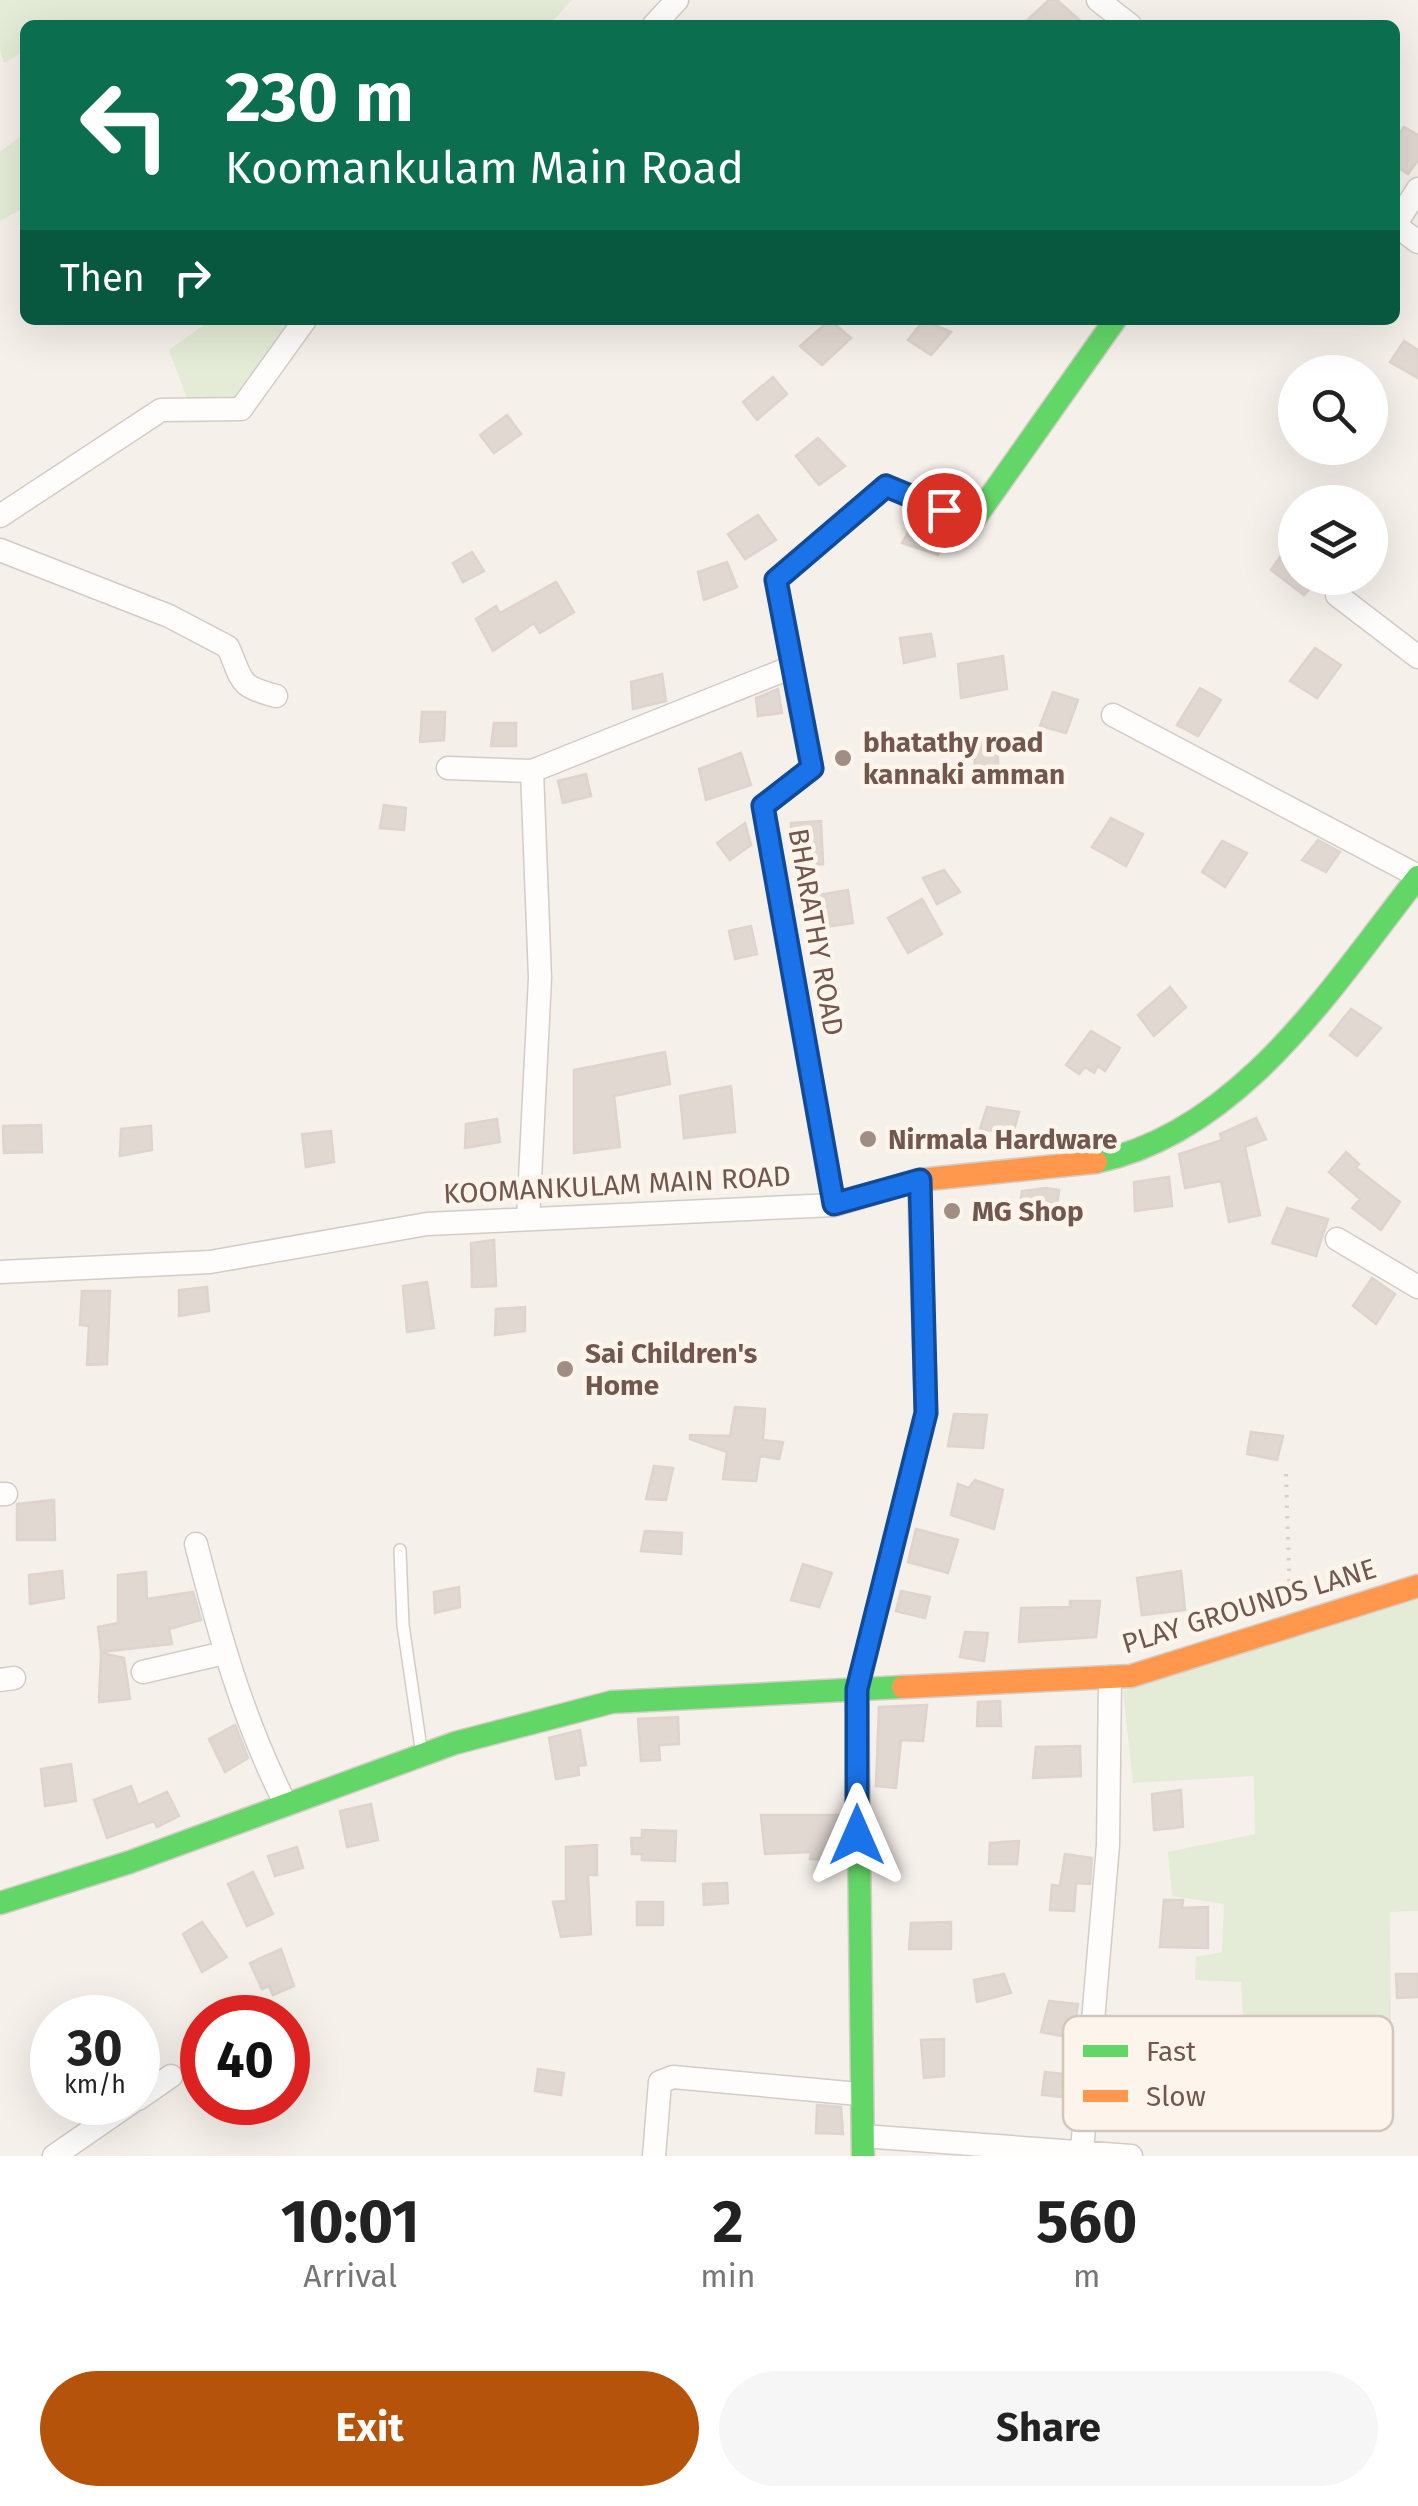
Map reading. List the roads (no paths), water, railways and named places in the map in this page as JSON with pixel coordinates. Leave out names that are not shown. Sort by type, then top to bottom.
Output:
[{"type":"street","points":[[659,20],[677,0]]},
{"type":"street","points":[[1098,0],[1124,20]]},
{"type":"street","points":[[1400,217],[1418,190]]},
{"type":"street","points":[[0,516],[161,410],[241,409],[301,325]]},
{"type":"street","name":"BHARATHY ROAD","points":[[834,1204],[763,806],[812,768],[776,580],[886,486],[973,522],[1112,325]]},
{"type":"street","points":[[0,550],[169,616],[228,647],[238,678],[248,688],[276,696]]},
{"type":"street","points":[[1337,595],[1418,657]]},
{"type":"street","points":[[448,768],[532,772],[792,667]]},
{"type":"street","points":[[1113,715],[1418,876]]},
{"type":"street","points":[[528,1219],[540,978],[532,772]]},
{"type":"street","name":"KOOMANKULAM MAIN ROAD","points":[[0,1272],[210,1262],[427,1224],[834,1204],[920,1180],[1117,1158],[1180,1134],[1276,1052],[1418,876]]},
{"type":"street","points":[[920,1180],[926,1413],[857,1689],[858,2094],[863,2146],[1082,2150],[1131,2156]]},
{"type":"street","points":[[1337,1239],[1418,1287]]},
{"type":"street","points":[[196,1544],[224,1653],[254,1740],[285,1803]]},
{"type":"street","name":"PLAY GROUNDS LANE","points":[[0,1903],[130,1862],[422,1755],[612,1702],[1131,1676],[1418,1586]]},
{"type":"street","points":[[142,1672],[224,1653]]},
{"type":"street","points":[[1093,2016],[1108,1845],[1110,1677]]},
{"type":"street","points":[[160,2084],[171,2076]]},
{"type":"street","points":[[654,2156],[655,2093],[660,2082],[673,2077],[858,2094]]},
{"type":"street","points":[[54,2156],[100,2125]]},
{"type":"street","points":[[1082,2150],[1084,2131]]},
{"type":"lane","points":[[400,1550],[402,1625],[422,1755]]},
{"type":"place","name":"bhatathy road kannaki amman","points":[[843,758]]},
{"type":"place","name":"Nirmala Hardware","points":[[868,1139]]},
{"type":"place","name":"MG Shop","points":[[952,1211]]},
{"type":"place","name":"Sai Children's Home","points":[[565,1369]]}]
